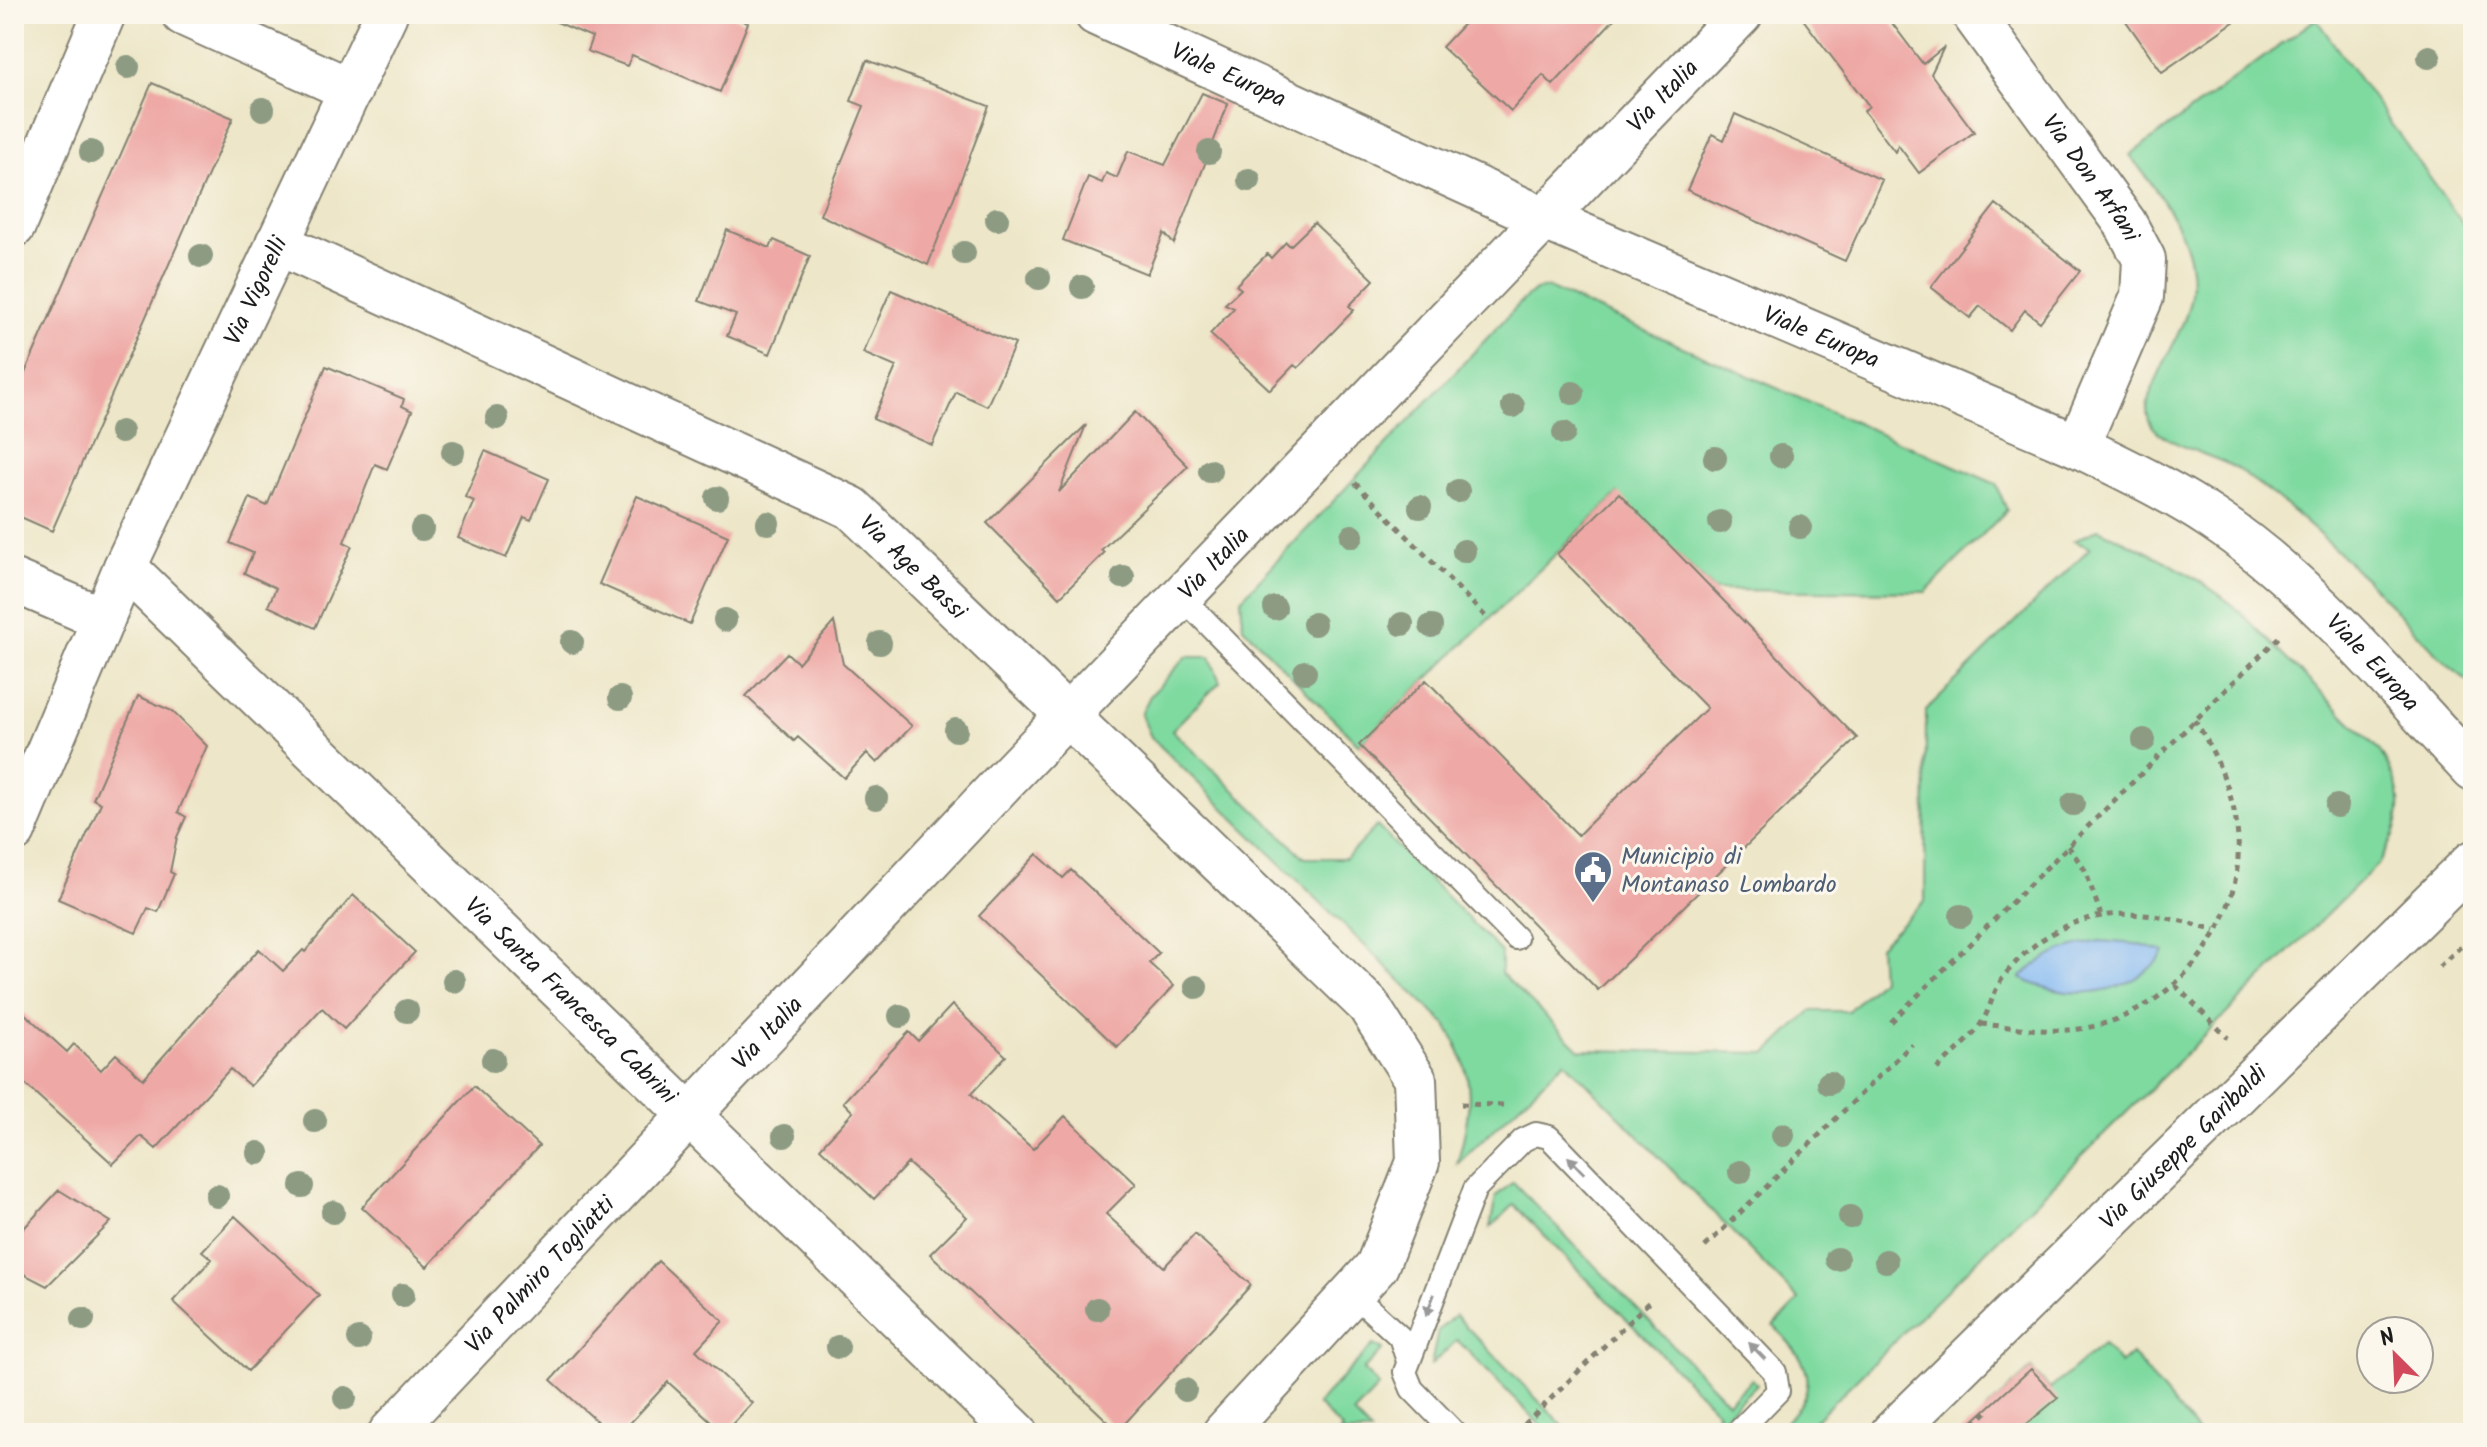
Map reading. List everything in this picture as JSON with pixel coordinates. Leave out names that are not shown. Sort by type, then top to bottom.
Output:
[{"type":"street","points":[[14,226],[104,14]]},
{"type":"street","points":[[183,14],[351,90]]},
{"type":"street","name":"Via Vigorelli","points":[[14,831],[125,567],[386,14]]},
{"type":"street","name":"Viale Europa","points":[[1096,14],[1543,218],[2078,446],[2163,488],[2262,555],[2314,603],[2473,770]]},
{"type":"street","name":"Via Italia","points":[[690,1116],[1180,595],[1741,14]]},
{"type":"street","name":"Via Don Arfani","points":[[1973,14],[2125,223],[2144,259],[2142,297],[2078,446]]},
{"type":"street","name":"Via Age Bassi","points":[[277,243],[852,508],[1069,713],[1368,1005],[1415,1091]]},
{"type":"street","name":"Via Santa Francesca Cabrini","points":[[125,567],[1017,1433]]},
{"type":"street","points":[[14,581],[103,619]]},
{"type":"street","name":"Via Giuseppe Garibaldi","points":[[1892,1433],[2473,862]]},
{"type":"street","points":[[1224,1433],[1377,1266],[1418,1162],[1415,1091]]},
{"type":"street","name":"Via Palmiro Togliatti","points":[[390,1433],[690,1116]]},
{"type":"lane","points":[[1180,595],[1516,938]]},
{"type":"lane","points":[[1455,1433],[1406,1383],[1408,1361],[1475,1189],[1523,1140],[1536,1134],[1549,1137],[1770,1365],[1778,1379],[1774,1397],[1737,1433]]},
{"type":"lane","points":[[1353,1294],[1400,1337],[1408,1361]]},
{"type":"path","points":[[1322,448],[1489,620]]},
{"type":"path","points":[[1891,1022],[2314,603]]},
{"type":"path","points":[[1981,1024],[2084,1028],[2146,1006],[2175,985],[2215,930],[2234,885],[2236,830],[2221,769],[2195,720]]},
{"type":"path","points":[[2068,846],[2085,870],[2101,915]]},
{"type":"path","points":[[1937,1069],[1981,1024],[1991,995],[2008,970],[2031,949],[2058,931],[2101,915],[2143,912],[2215,930]]},
{"type":"path","points":[[2175,985],[2261,1070]]},
{"type":"path","points":[[1516,1433],[1912,1044]]},
{"type":"path","points":[[1415,1091],[1517,1107],[1536,1134]]},
{"type":"green space","points":[[2316,19],[2473,238],[2473,685],[2450,667],[2348,562],[2295,513],[2237,469],[2163,436],[2154,428],[2147,414],[2152,391],[2188,308],[2192,286],[2191,265],[2186,245],[2167,207],[2130,155]]},
{"type":"green space","points":[[1548,288],[1996,484],[2007,510],[1926,592],[1713,590],[1618,494],[1359,745],[1243,627],[1241,599],[1523,300],[1535,290]]},
{"type":"green space","points":[[2098,529],[2185,572],[2234,606],[2379,750],[2398,793],[2398,819],[2394,833],[2379,863],[1802,1433],[1775,1433],[1790,1418],[1806,1392],[1808,1380],[1805,1368],[1774,1326],[1799,1300],[1565,1061],[1457,1164],[1466,1126],[1469,1093],[1463,1060],[1446,1025],[1151,737],[1141,714],[1150,696],[1186,657],[1210,657],[1220,682],[1172,730],[1305,858],[1346,858],[1377,826],[1501,952],[1501,973],[1580,1050],[1767,1053],[1811,1011],[1848,1011],[1881,979],[1879,946],[1925,901],[1926,710],[2090,548],[2074,541]]},
{"type":"green space","points":[[1513,1182],[1728,1402],[1752,1379],[1757,1384],[1707,1433],[1696,1433],[1718,1412],[1514,1205],[1490,1228],[1496,1196]]},
{"type":"green space","points":[[1455,1315],[1570,1433],[1548,1433],[1457,1340],[1431,1365],[1438,1331]]},
{"type":"green space","points":[[2103,1344],[2120,1364],[2132,1354],[2198,1433],[1993,1433],[1999,1427],[1985,1411],[2031,1369],[2050,1389]]},
{"type":"green space","points":[[1373,1345],[1383,1350],[1363,1370],[1379,1386],[1353,1414],[1372,1433],[1339,1433],[1342,1429],[1317,1404]]},
{"type":"water","points":[[2100,941],[2136,944],[2165,952],[2134,979],[2098,991],[2058,991],[2020,978],[2057,953]]},
{"type":"building","points":[[538,14],[727,14],[748,23],[720,92],[632,55],[627,66],[587,51],[592,37]]},
{"type":"building","points":[[1473,14],[1619,14],[1553,85],[1543,75],[1511,111],[1442,47]]},
{"type":"building","points":[[1799,14],[1885,14],[1923,64],[1944,47],[1931,74],[1974,132],[1919,173],[1898,145],[1895,152],[1864,111],[1869,106]]},
{"type":"building","points":[[2121,14],[2245,14],[2162,72]]},
{"type":"building","points":[[867,60],[989,106],[928,265],[820,215],[864,106],[851,101]]},
{"type":"building","points":[[152,83],[233,118],[52,531],[14,514],[14,398]]},
{"type":"building","points":[[1202,93],[1228,104],[1174,244],[1164,233],[1147,274],[1063,240],[1088,177],[1102,183],[1106,173],[1117,178],[1128,151],[1165,165]]},
{"type":"building","points":[[1735,114],[1882,180],[1845,261],[1687,190],[1712,134],[1724,140]]},
{"type":"building","points":[[1996,204],[2080,271],[2040,322],[2025,310],[2010,330],[1980,306],[1970,318],[1931,287]]},
{"type":"building","points":[[1314,223],[1374,280],[1349,306],[1354,310],[1298,368],[1294,365],[1270,390],[1210,334],[1234,308],[1225,304],[1241,289],[1236,285],[1267,254],[1271,258],[1286,242],[1290,246]]},
{"type":"building","points":[[727,230],[770,248],[774,240],[810,256],[770,354],[727,336],[736,315],[699,301]]},
{"type":"building","points":[[891,290],[1015,344],[987,406],[956,392],[932,445],[873,419],[896,367],[863,353]]},
{"type":"building","points":[[326,366],[404,399],[402,406],[412,411],[387,469],[375,464],[344,542],[352,546],[315,628],[268,606],[276,588],[244,573],[253,553],[230,543],[250,498],[267,506]]},
{"type":"building","points":[[1135,412],[1188,466],[1101,550],[1104,553],[1060,597],[987,523],[1086,425],[1059,492]]},
{"type":"building","points":[[485,451],[549,479],[531,520],[524,517],[506,558],[458,538],[474,501],[465,497]]},
{"type":"building","points":[[1619,493],[1857,738],[1598,990],[1359,745],[1426,680],[1578,835],[1707,708],[1557,554]]},
{"type":"building","points":[[637,496],[728,536],[690,624],[599,584]]},
{"type":"building","points":[[834,622],[843,664],[912,726],[877,763],[867,753],[844,778],[798,737],[794,741],[746,696],[787,653],[798,663]]},
{"type":"building","points":[[138,696],[172,711],[207,746],[178,812],[186,817],[177,837],[170,872],[174,874],[158,912],[148,908],[136,933],[58,899],[101,803],[93,799]]},
{"type":"building","points":[[1037,854],[1063,878],[1071,870],[1159,953],[1149,963],[1174,986],[1117,1047],[979,916]]},
{"type":"building","points":[[353,895],[415,952],[344,1029],[322,1008],[250,1086],[230,1069],[156,1149],[141,1136],[113,1164],[14,1074],[14,1004],[67,1052],[74,1044],[101,1070],[116,1054],[143,1079],[259,949],[283,971],[303,950],[305,952]]},
{"type":"building","points":[[952,1005],[1006,1056],[971,1094],[1033,1149],[1065,1116],[1136,1184],[1106,1214],[1164,1267],[1195,1234],[1251,1285],[1118,1431],[930,1254],[967,1217],[908,1163],[874,1199],[820,1148],[853,1112],[843,1102],[909,1032],[918,1041]]},
{"type":"building","points":[[474,1086],[539,1146],[427,1267],[362,1207]]},
{"type":"building","points":[[59,1190],[111,1222],[47,1286],[14,1269],[14,1239]]},
{"type":"building","points":[[235,1216],[319,1295],[248,1371],[173,1301],[212,1259],[202,1251]]},
{"type":"building","points":[[658,1261],[723,1321],[696,1350],[752,1403],[724,1433],[668,1382],[621,1433],[610,1433],[551,1380]]},
{"type":"building","points":[[2031,1369],[2058,1398],[2016,1433],[1960,1433]]},
{"type":"place","name":"Municipio di Montanaso Lombardo","points":[[1593,904]]}]
